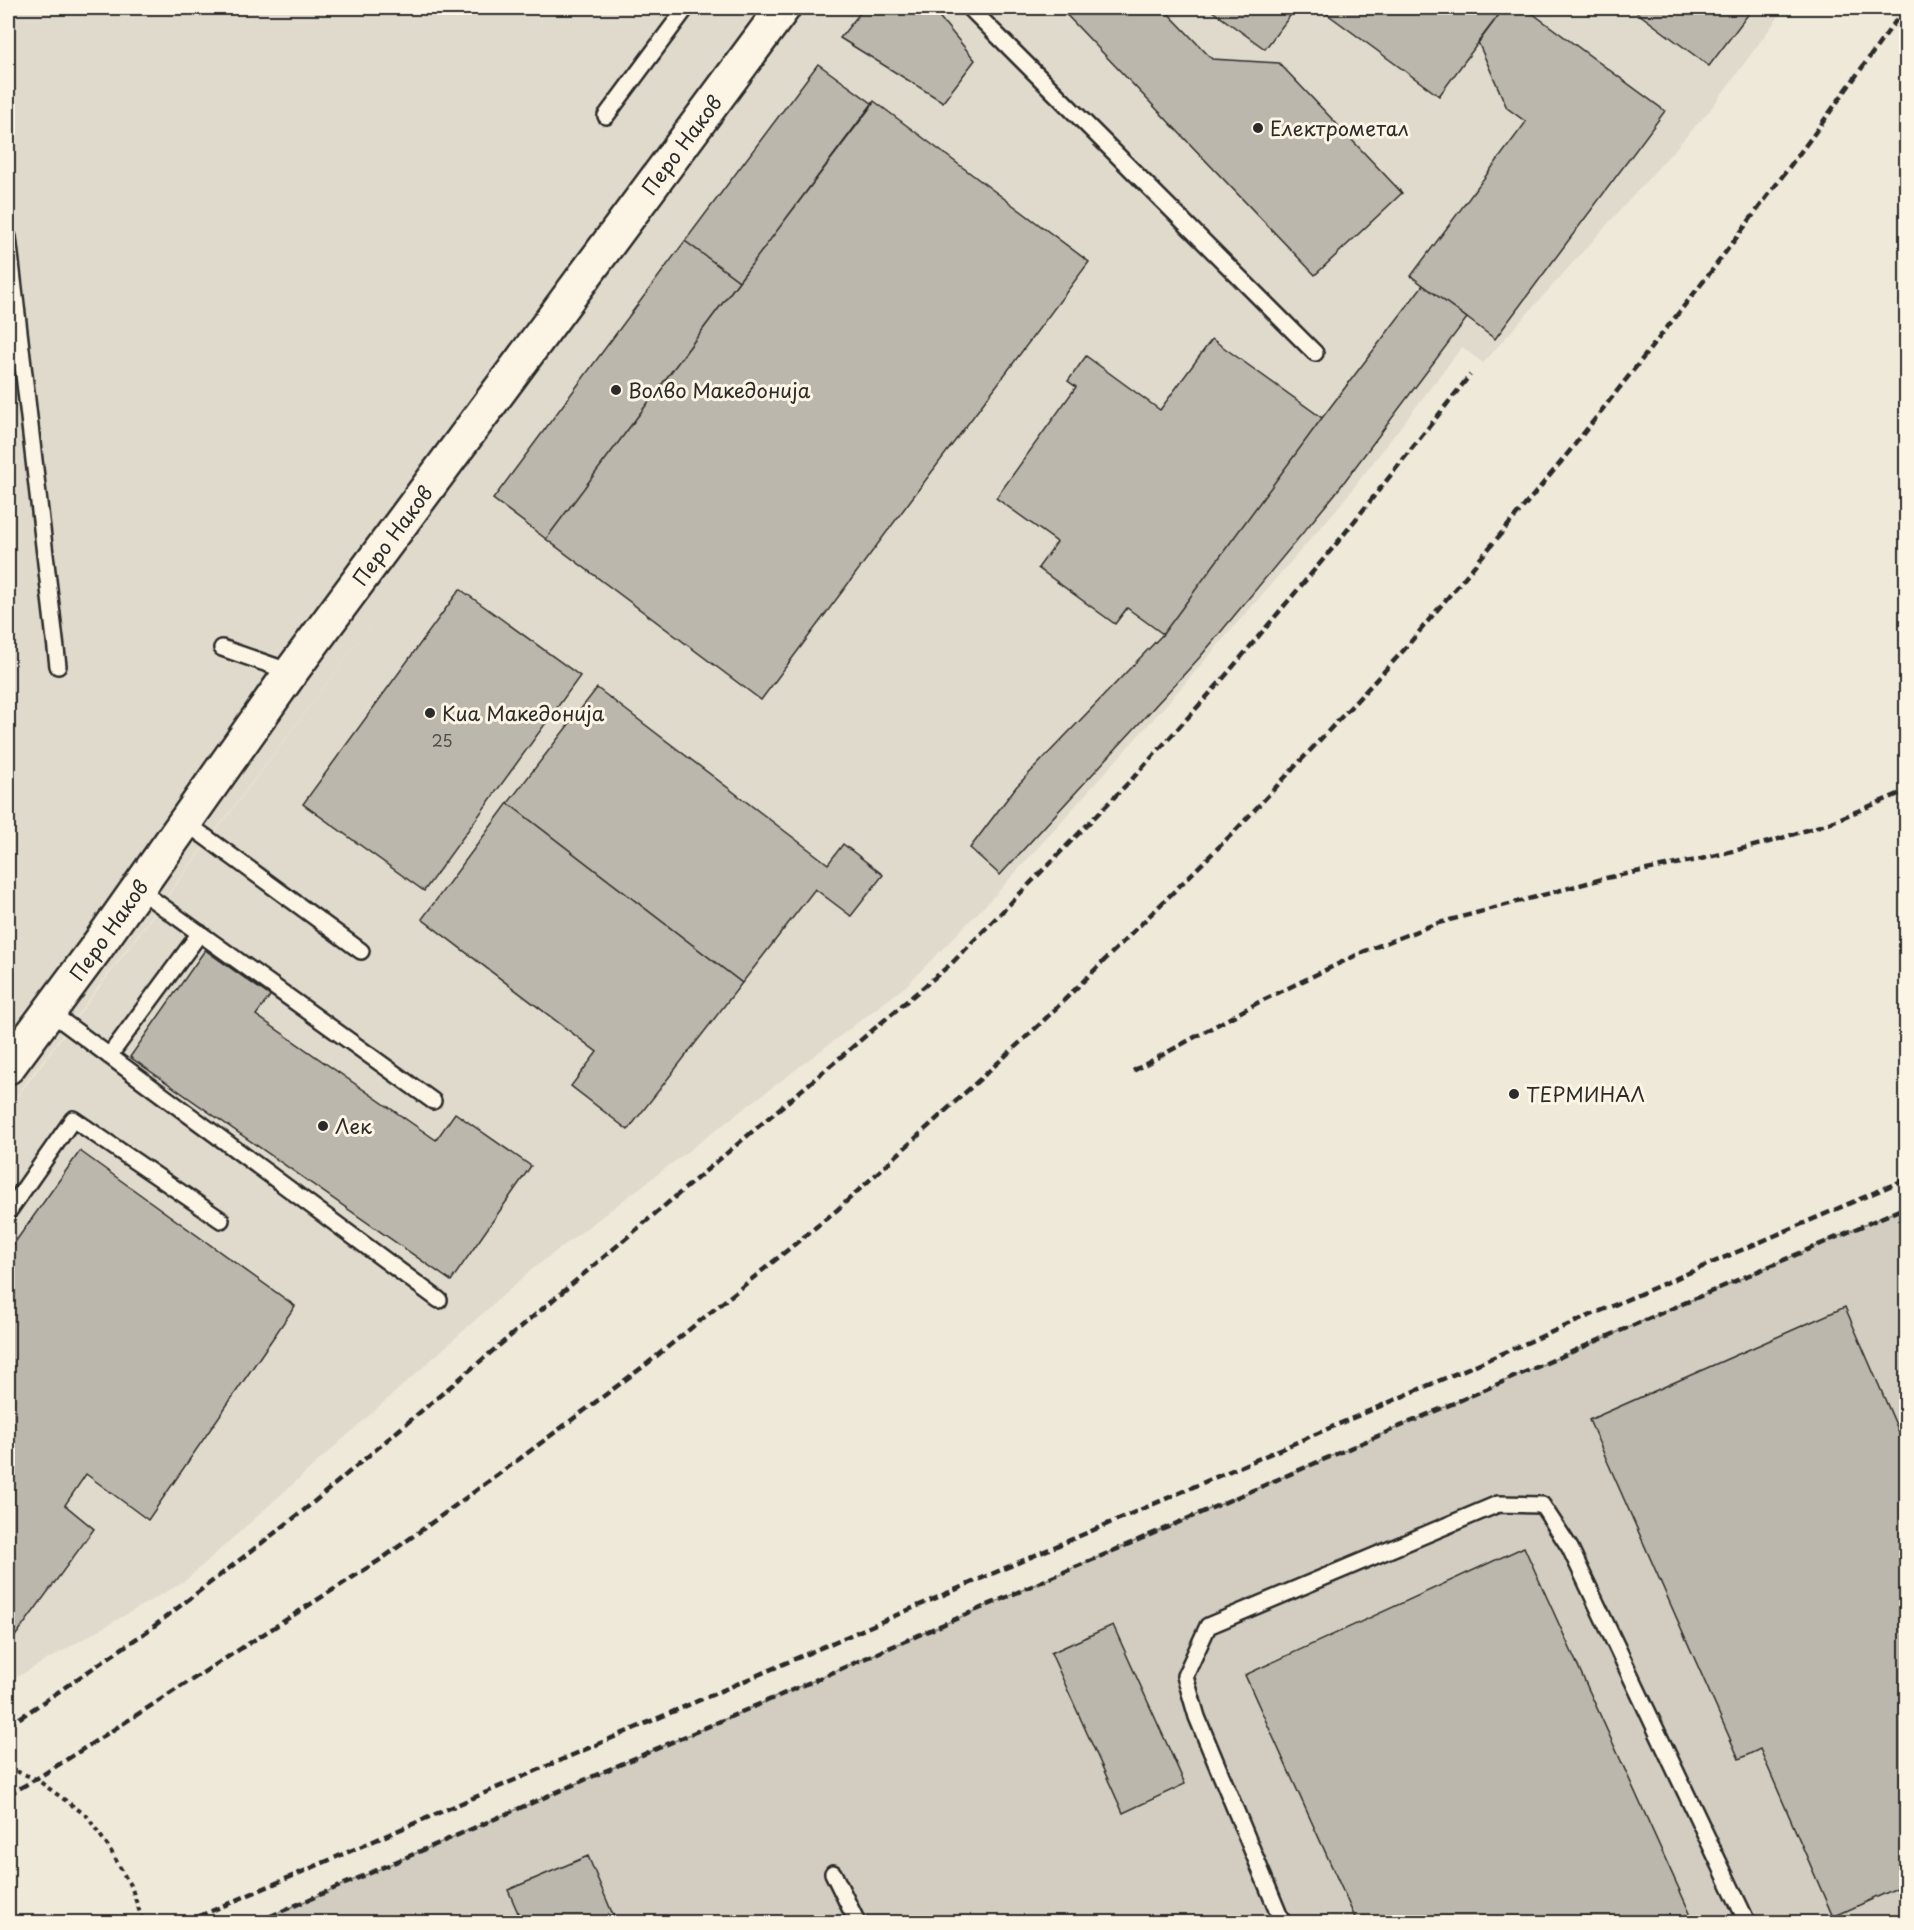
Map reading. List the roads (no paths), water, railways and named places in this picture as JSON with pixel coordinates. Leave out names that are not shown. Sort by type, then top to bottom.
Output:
[{"type":"street","name":"Перо Наков","points":[[8,1067],[50,1012],[291,672],[783,8]]},
{"type":"lane","points":[[606,116],[686,8]]},
{"type":"lane","points":[[970,8],[1315,353]]},
{"type":"lane","points":[[8,237],[58,666]]},
{"type":"lane","points":[[222,648],[291,672]]},
{"type":"lane","points":[[185,822],[361,951]]},
{"type":"lane","points":[[138,889],[433,1101]]},
{"type":"lane","points":[[110,1056],[200,933]]},
{"type":"lane","points":[[50,1012],[439,1300]]},
{"type":"lane","points":[[8,1212],[73,1119],[221,1220]]},
{"type":"lane","points":[[1282,1923],[1197,1717],[1185,1676],[1208,1626],[1498,1504],[1542,1505],[1570,1548],[1747,1923]]},
{"type":"lane","points":[[833,1873],[857,1923]]},
{"type":"railway","points":[[8,1795],[383,1558],[648,1363],[837,1210],[1038,1026],[1234,832],[1403,651],[1561,462],[1710,273],[1905,8]]},
{"type":"railway","points":[[8,1726],[149,1630],[303,1511],[952,963],[1133,778],[1221,681],[1337,543],[1470,375]]},
{"type":"railway","points":[[1133,1071],[1259,1002],[1365,951],[1435,924],[1606,878],[1701,859],[1769,842],[1829,823],[1906,791]]},
{"type":"railway","points":[[186,1922],[1906,1179]]},
{"type":"railway","points":[[257,1922],[1906,1207]]},
{"type":"place","name":"Електрометал","points":[[1258,128]]},
{"type":"place","name":"Волво Македонија","points":[[616,390]]},
{"type":"place","name":"Киа Македонија","points":[[430,713]]},
{"type":"place","name":"ТЕРМИНАЛ","points":[[1514,1094]]},
{"type":"place","name":"Лек","points":[[323,1126]]}]
